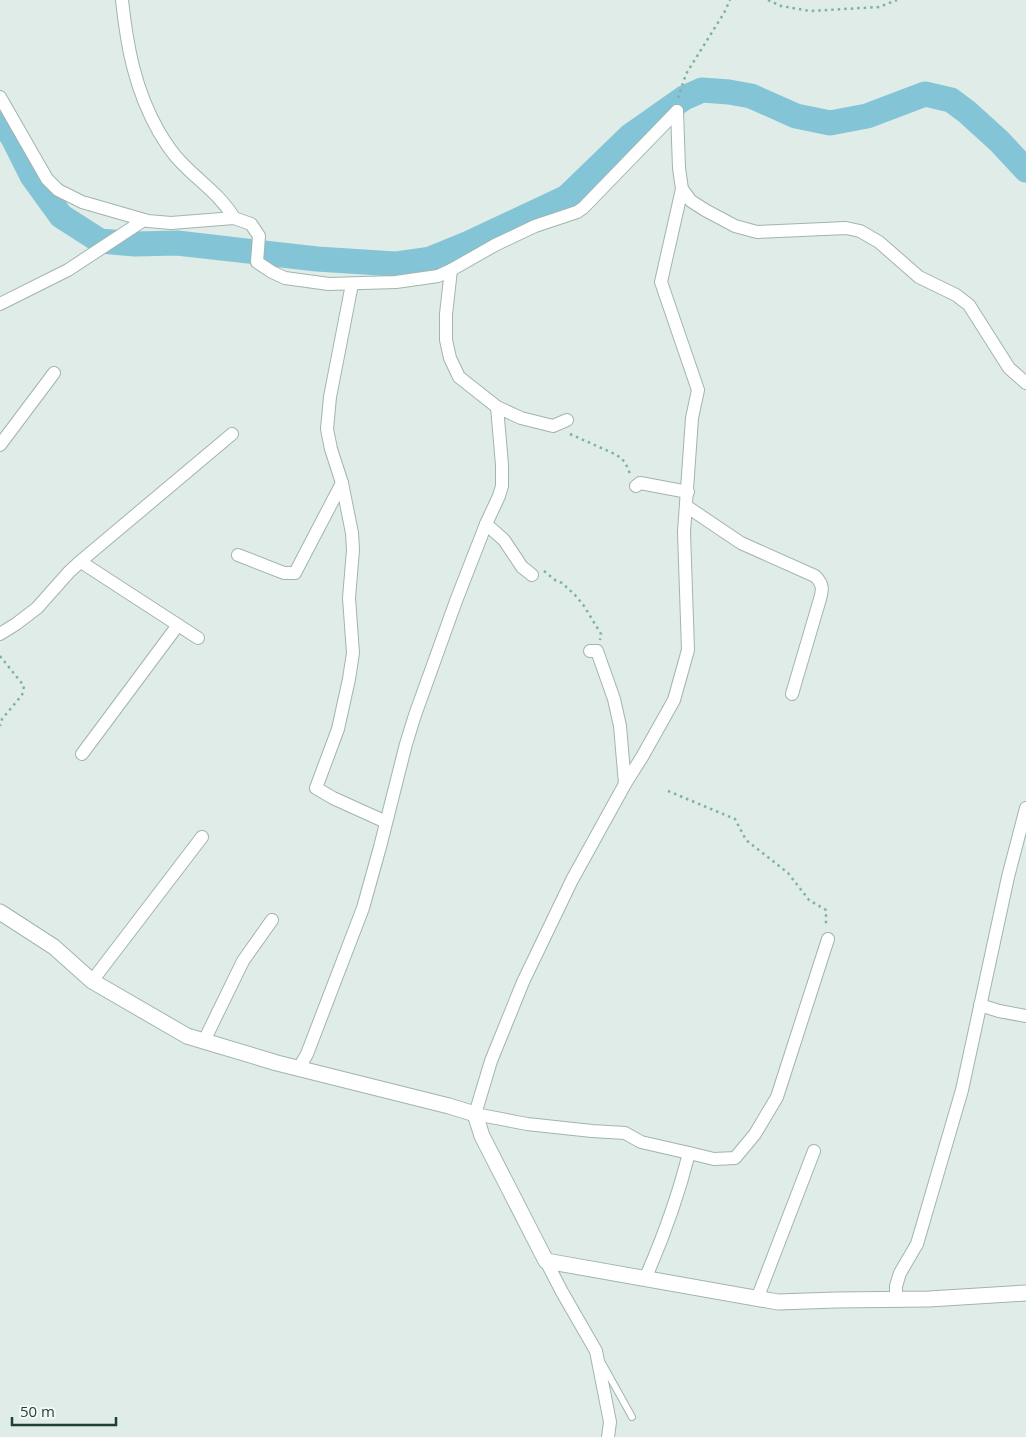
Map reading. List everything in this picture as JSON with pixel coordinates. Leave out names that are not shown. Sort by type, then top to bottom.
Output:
[{"type":"street","points":[[122,0],[127,41],[136,80],[154,123],[178,160],[228,207],[234,218]]},
{"type":"street","points":[[0,97],[47,179],[58,190],[82,202],[144,220],[171,223],[234,218],[251,224],[259,236],[257,262],[285,278],[329,284],[396,282],[438,276],[535,226],[577,212],[677,111],[679,168],[682,189],[661,282],[698,390],[692,418],[684,532],[688,650],[674,700],[572,880],[523,982],[492,1061],[475,1114],[482,1136],[562,1292],[596,1351],[610,1422],[608,1437]]},
{"type":"street","points":[[682,189],[691,201],[704,210],[735,226],[757,232],[846,228],[860,231],[879,242],[919,277],[970,304],[1009,368],[1026,383]]},
{"type":"street","points":[[0,304],[68,270],[144,220]]},
{"type":"street","points":[[452,270],[445,332],[447,350],[453,366],[460,377],[497,407],[521,418],[553,426],[567,420]]},
{"type":"street","points":[[352,284],[330,397],[327,429],[349,512],[353,541],[349,598],[353,653],[338,729],[316,788],[333,798],[386,822]]},
{"type":"street","points":[[0,445],[54,373]]},
{"type":"street","points":[[299,1068],[307,1054],[362,908],[403,753],[415,715],[456,601],[486,524],[500,496],[502,465],[497,407]]},
{"type":"street","points":[[0,634],[37,608],[69,572],[232,434]]},
{"type":"street","points":[[238,555],[284,573],[295,573],[342,483]]},
{"type":"street","points":[[638,484],[688,492]]},
{"type":"street","points":[[686,506],[741,542],[815,576],[821,582],[823,589],[792,694]]},
{"type":"street","points":[[486,524],[504,540],[522,567],[536,572]]},
{"type":"street","points":[[81,562],[198,638]]},
{"type":"street","points":[[82,754],[178,625]]},
{"type":"street","points":[[594,651],[614,699],[620,726],[625,784]]},
{"type":"street","points":[[896,1299],[896,1286],[900,1272],[917,1244],[962,1090],[1008,877],[1026,808]]},
{"type":"street","points":[[92,981],[202,837]]},
{"type":"street","points":[[0,912],[54,947],[92,981],[188,1036],[299,1068],[475,1114],[527,1124],[625,1133],[642,1142],[714,1159],[735,1158],[755,1134],[777,1097],[828,939]]},
{"type":"street","points":[[204,1041],[243,960],[272,920]]},
{"type":"street","points":[[980,1005],[1026,1016]]},
{"type":"street","points":[[757,1300],[814,1151]]},
{"type":"street","points":[[645,1279],[660,1245],[679,1191],[689,1153]]},
{"type":"street","points":[[546,1261],[757,1300],[778,1302],[929,1299],[1026,1293]]},
{"type":"lane","points":[[596,1351],[632,1417]]},
{"type":"path","points":[[678,98],[686,74],[730,0]]},
{"type":"path","points":[[768,0],[781,6],[810,11],[879,7],[897,0]]},
{"type":"path","points":[[553,426],[608,450],[617,456],[625,462],[630,475],[638,484]]},
{"type":"path","points":[[536,572],[562,583],[584,606],[601,634],[594,651]]},
{"type":"path","points":[[0,656],[24,686],[22,695],[2,719],[0,726]]},
{"type":"path","points":[[668,791],[735,819],[746,840],[788,873],[809,900],[826,910],[828,939]]},
{"type":"waterway","points":[[0,122],[12,136],[32,176],[61,216],[100,241],[135,244],[177,243],[317,259],[395,264],[430,259],[469,243],[567,197],[630,136],[684,98],[702,90],[751,96],[796,116],[830,123],[867,116],[925,94],[951,100],[999,141],[1026,170]]}]
